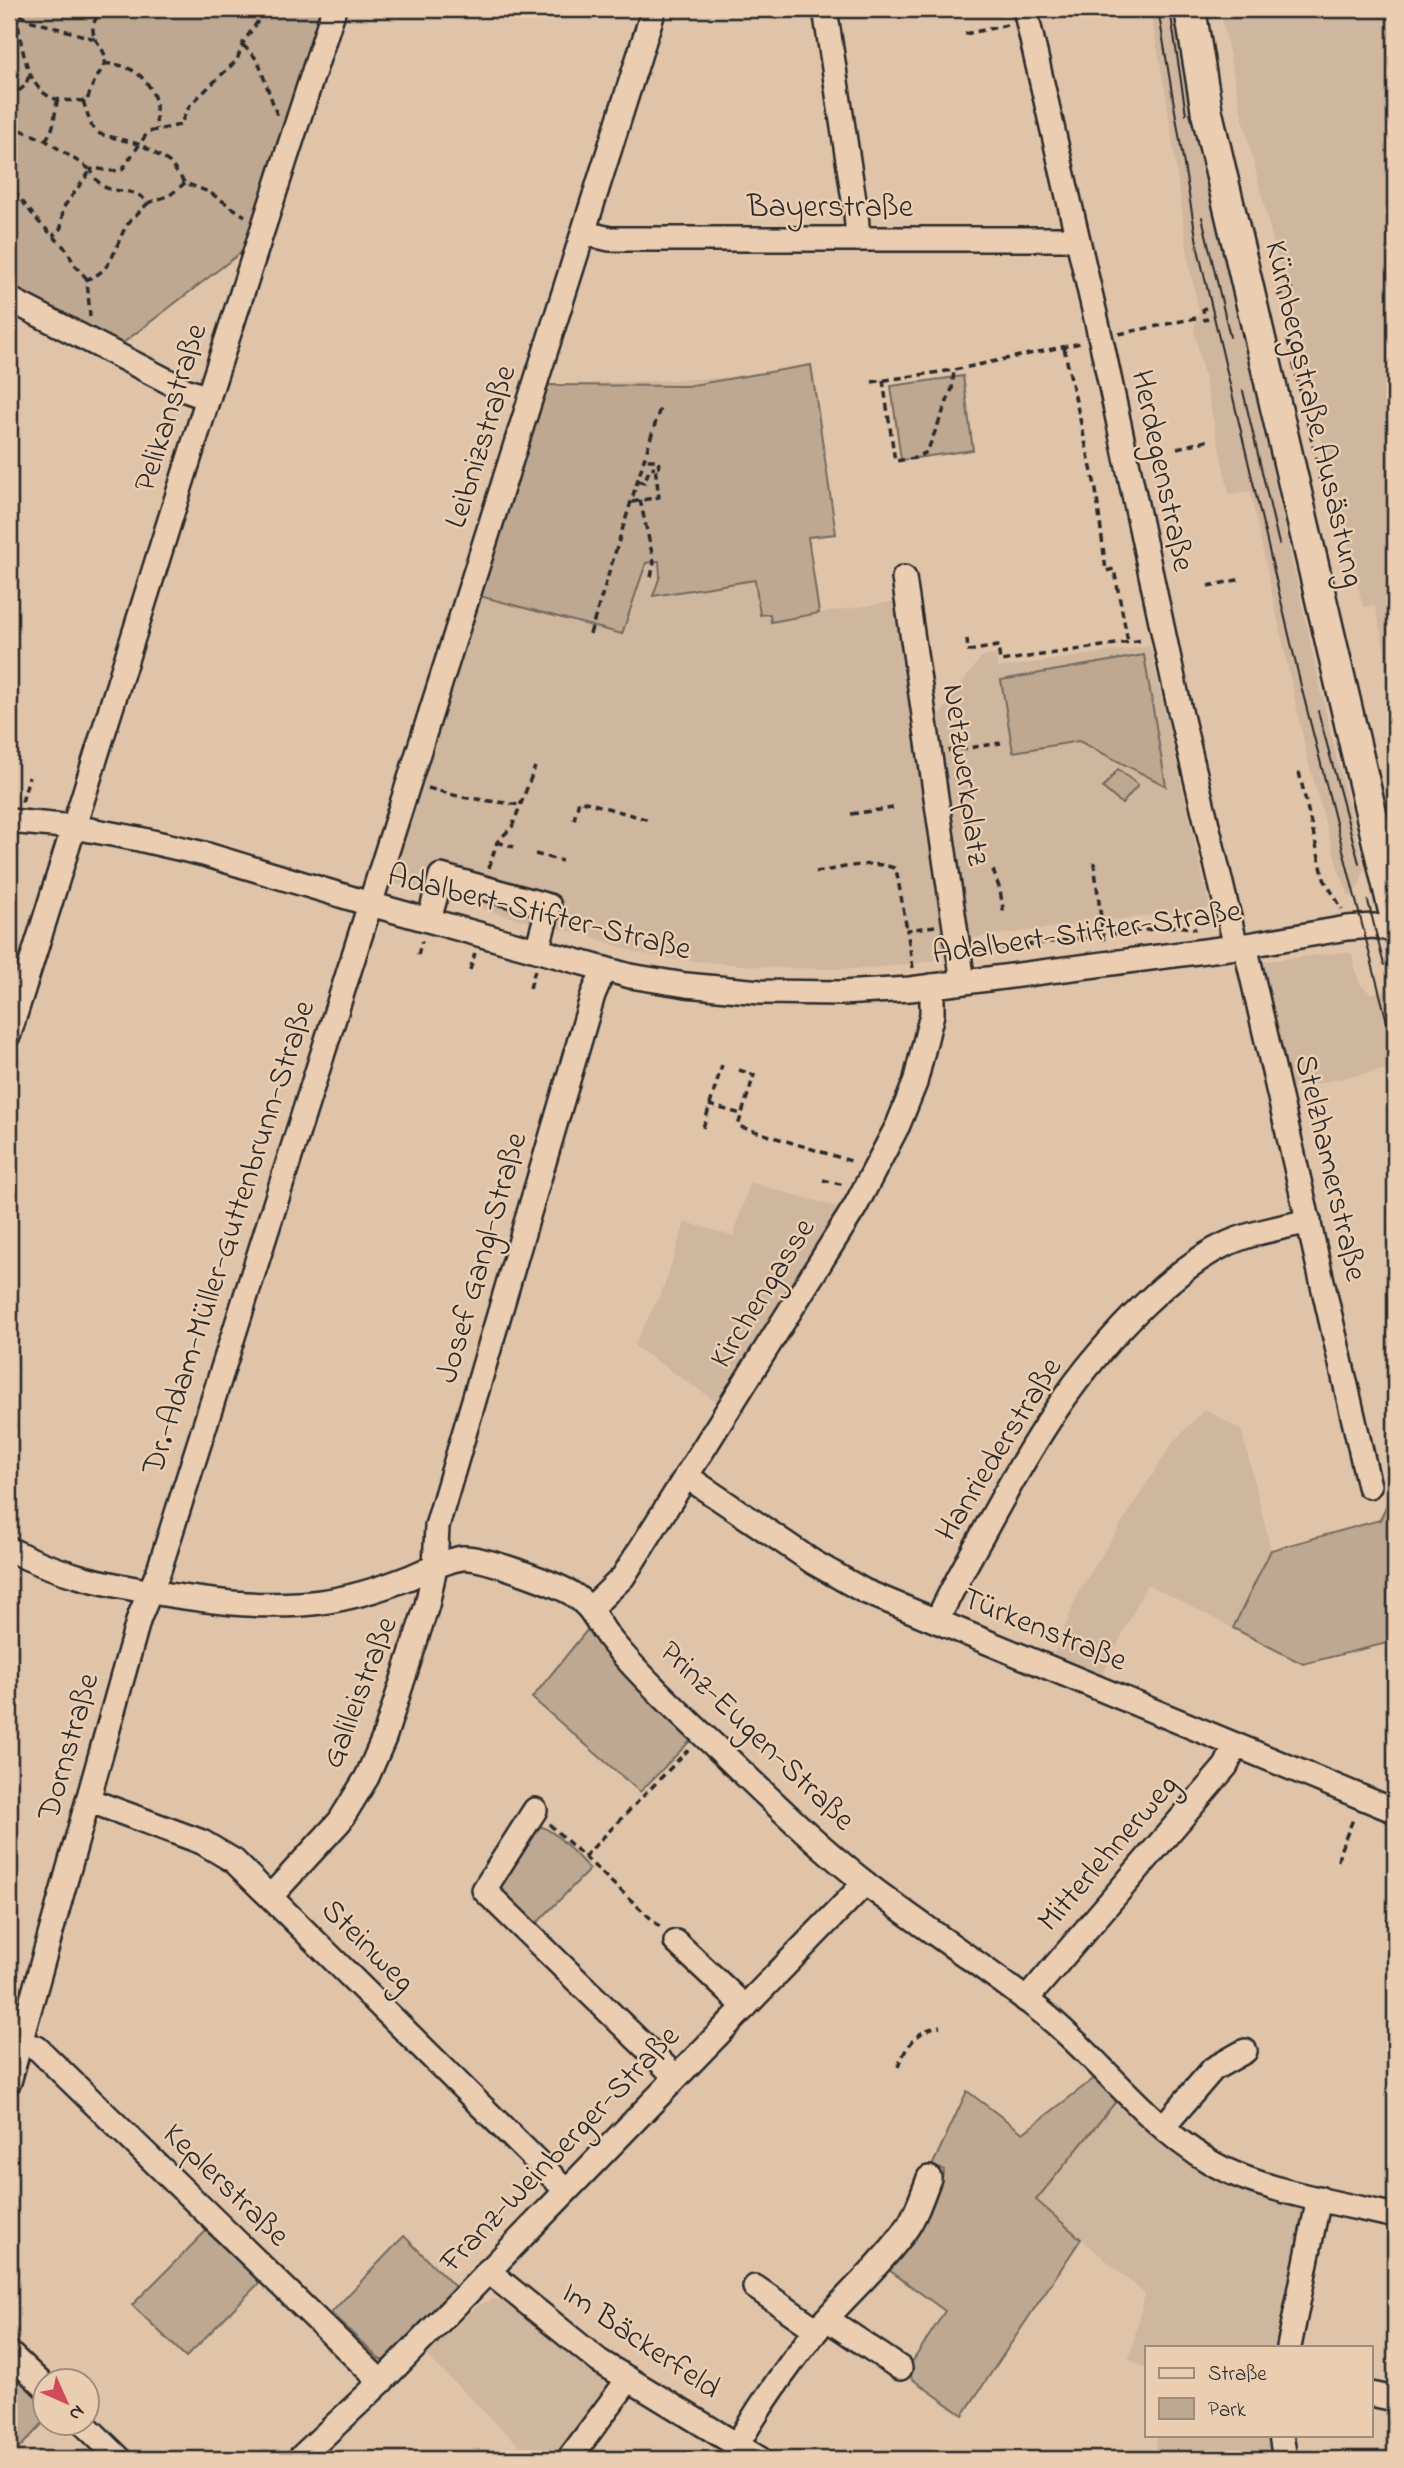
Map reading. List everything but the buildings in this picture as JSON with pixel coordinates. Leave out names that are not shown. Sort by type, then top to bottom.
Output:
[{"type":"main road","name":"Kürnbergstraße Ausästung","points":[[1190,9],[1207,113],[1395,915]]},
{"type":"street","name":"Pelikanstraße","points":[[9,1034],[208,398],[334,9]]},
{"type":"street","name":"Leibnizstraße","points":[[370,904],[654,9]]},
{"type":"street","points":[[825,9],[858,239]]},
{"type":"street","name":"Herdegenstraße","points":[[1026,14],[1100,339],[1180,711],[1237,941]]},
{"type":"street","name":"Bayerstraße","points":[[584,233],[610,239],[1077,239]]},
{"type":"street","points":[[9,299],[185,390],[208,398]]},
{"type":"street","name":"Netzwerkplatz","points":[[904,578],[963,982]]},
{"type":"street","name":"Adalbert-Stifter-Straße","points":[[15,812],[204,854],[370,904],[426,928],[536,959],[604,969],[657,981],[760,992],[841,993],[932,986],[1237,941],[1374,926],[1395,930]]},
{"type":"street","points":[[426,928],[441,876],[549,906],[536,959]]},
{"type":"street","name":"Dr.-Adam-Müller-Guttenbrunn-Straße","points":[[149,1591],[159,1570],[370,904]]},
{"type":"street","name":"Stelzhamerstraße","points":[[1237,941],[1308,1221],[1369,1486]]},
{"type":"street","name":"Josef Gangl-Straße","points":[[435,1567],[437,1526],[590,1006],[604,969]]},
{"type":"street","name":"Kirchengasse","points":[[591,1608],[622,1577],[855,1208],[893,1134],[915,1083],[932,1014],[932,986]]},
{"type":"street","name":"Hanriederstraße","points":[[937,1621],[1008,1487],[1044,1426],[1077,1379],[1127,1322],[1178,1276],[1222,1246],[1308,1221]]},
{"type":"street","name":"Türkenstraße","points":[[686,1476],[840,1578],[1395,1811]]},
{"type":"street","name":"Prinz-Eugen-Straße","points":[[9,1549],[61,1572],[100,1583],[233,1603],[307,1604],[365,1593],[459,1558],[474,1558],[575,1595],[591,1608],[612,1642],[703,1735],[796,1822],[865,1883],[1026,2000],[1071,2038],[1164,2126],[1208,2161],[1238,2175],[1319,2198],[1395,2212]]},
{"type":"street","name":"Galileistraße","points":[[271,1896],[340,1821],[367,1777],[384,1738],[427,1605],[435,1567]]},
{"type":"street","name":"Dornstraße","points":[[9,2082],[139,1618],[149,1591]]},
{"type":"street","name":"Mitterlehnerweg","points":[[1026,2000],[1226,1766],[1235,1746]]},
{"type":"street","name":"Steinweg","points":[[89,1800],[202,1842],[234,1861],[566,2190]]},
{"type":"street","points":[[534,1810],[484,1890],[676,2077]]},
{"type":"street","name":"Franz-Weinberger-Straße","points":[[299,2459],[381,2382],[865,1883]]},
{"type":"street","points":[[676,1942],[745,2007]]},
{"type":"street","name":"Keplerstraße","points":[[21,2043],[37,2048],[381,2382]]},
{"type":"street","points":[[1164,2126],[1213,2069],[1245,2051]]},
{"type":"street","points":[[737,2445],[749,2423],[822,2325],[883,2260],[905,2230],[929,2178]]},
{"type":"street","points":[[1289,2346],[1319,2198]]},
{"type":"street","name":"Im Bäckerfeld","points":[[488,2271],[570,2338],[628,2380],[760,2459]]},
{"type":"street","points":[[755,2287],[900,2368]]},
{"type":"street","points":[[9,2353],[32,2375]]},
{"type":"street","points":[[569,2459],[628,2380]]},
{"type":"street","points":[[1372,2394],[1395,2399]]},
{"type":"street","points":[[96,2436],[120,2459]]},
{"type":"street","points":[[1281,2436],[1285,2459]]},
{"type":"path","points":[[9,9],[63,31],[95,39]]},
{"type":"path","points":[[16,13],[29,76],[46,94],[58,99],[83,101],[87,100],[104,64],[102,48],[92,29],[93,20],[104,9]]},
{"type":"path","points":[[133,9],[149,14],[205,9]]},
{"type":"path","points":[[53,236],[61,228],[63,208],[93,167],[111,171],[122,170],[148,132],[180,125],[190,105],[237,60],[260,18],[262,9]]},
{"type":"path","points":[[965,34],[1026,14]]},
{"type":"path","points":[[243,45],[259,64],[278,117],[296,126]]},
{"type":"path","points":[[104,64],[121,64],[143,77],[156,104],[157,129]]},
{"type":"path","points":[[9,98],[25,86],[29,76]]},
{"type":"path","points":[[45,140],[52,132],[58,99]]},
{"type":"path","points":[[83,101],[92,127],[100,134],[139,145],[169,162],[185,183],[209,192],[246,216],[256,229],[262,231]]},
{"type":"path","points":[[10,128],[45,140],[91,170],[97,184],[109,190],[130,192],[148,203]]},
{"type":"path","points":[[9,180],[18,196],[68,251],[73,263],[87,279],[91,327],[85,338]]},
{"type":"path","points":[[87,279],[107,268],[126,226],[148,203],[170,195],[185,183]]},
{"type":"path","points":[[1277,296],[1293,289]]},
{"type":"path","points":[[872,382],[954,370],[1196,318]]},
{"type":"path","points":[[1287,335],[1321,479],[1312,481]]},
{"type":"path","points":[[1064,347],[1096,490],[1106,570],[1114,569],[1128,642]]},
{"type":"path","points":[[883,380],[895,461],[915,458],[927,452],[952,389],[954,370]]},
{"type":"path","points":[[590,635],[660,408]]},
{"type":"path","points":[[1177,448],[1210,440]]},
{"type":"path","points":[[638,481],[644,483],[650,468],[659,467],[658,460],[645,460]]},
{"type":"path","points":[[632,502],[659,497],[655,467]]},
{"type":"path","points":[[640,500],[654,562],[651,577]]},
{"type":"path","points":[[1208,586],[1242,579]]},
{"type":"path","points":[[967,639],[968,651],[998,646],[1000,661],[1143,640],[1142,634]]},
{"type":"path","points":[[929,754],[1001,743]]},
{"type":"path","points":[[483,888],[497,842],[512,827],[535,766]]},
{"type":"path","points":[[1299,772],[1324,879],[1343,912]]},
{"type":"path","points":[[15,812],[29,777]]},
{"type":"path","points":[[410,782],[461,797],[520,805]]},
{"type":"path","points":[[574,820],[579,800],[649,820]]},
{"type":"path","points":[[851,814],[893,808]]},
{"type":"path","points":[[497,842],[514,847]]},
{"type":"path","points":[[535,854],[562,862]]},
{"type":"path","points":[[1094,862],[1103,935]]},
{"type":"path","points":[[816,872],[869,864],[894,867],[913,969]]},
{"type":"path","points":[[993,870],[1004,915]]},
{"type":"path","points":[[907,930],[954,923]]},
{"type":"path","points":[[959,955],[1178,926],[1237,941]]},
{"type":"path","points":[[418,955],[426,928]]},
{"type":"path","points":[[470,970],[475,951]]},
{"type":"path","points":[[530,988],[536,959]]},
{"type":"path","points":[[703,1128],[722,1065]]},
{"type":"path","points":[[739,1070],[754,1074],[738,1126],[853,1162]]},
{"type":"path","points":[[709,1105],[742,1115]]},
{"type":"path","points":[[822,1180],[853,1188]]},
{"type":"path","points":[[584,1857],[703,1735]]},
{"type":"path","points":[[1338,1861],[1362,1798]]},
{"type":"path","points":[[534,1810],[676,1942]]},
{"type":"path","points":[[898,2067],[905,2049],[914,2039],[930,2027],[940,2026]]},
{"type":"shaded area","points":[[1150,9],[1177,9],[1235,304],[1326,713],[1364,869],[1360,885],[1350,898],[1338,868],[1308,761],[1250,491],[1229,494],[1194,329],[1199,311],[1190,270],[1167,102]]},
{"type":"shaded area","points":[[1220,9],[1395,9],[1395,699],[1375,606],[1363,607],[1240,107]]},
{"type":"shaded area","points":[[811,365],[836,534],[808,537],[819,613],[898,601],[949,944],[946,952],[939,959],[927,962],[861,969],[776,968],[672,959],[635,952],[590,936],[514,918],[387,881],[545,385],[719,378]]},
{"type":"shaded area","points":[[1150,646],[1210,908],[965,939],[936,720],[981,657],[996,655],[998,668]]},
{"type":"shaded area","points":[[1345,952],[1352,954],[1359,983],[1371,994],[1395,988],[1395,1102],[1387,1069],[1286,1090],[1258,962]]},
{"type":"shaded area","points":[[750,1182],[837,1207],[827,1232],[720,1404],[634,1346],[664,1286],[685,1222],[733,1236]]},
{"type":"shaded area","points":[[1205,1409],[1242,1431],[1271,1550],[1233,1628],[1147,1584],[1101,1678],[1053,1657],[1079,1591],[1173,1442]]},
{"type":"shaded area","points":[[1118,2099],[1197,2166],[1217,2179],[1257,2196],[1300,2207],[1305,2217],[1279,2346],[1145,2346],[1145,2368],[1129,2359],[1145,2294],[1036,2200]]},
{"type":"shaded area","points":[[493,2299],[506,2301],[604,2381],[604,2396],[558,2459],[533,2459],[426,2355],[477,2306]]},
{"type":"shaded area","points":[[1157,2436],[1270,2436],[1273,2459],[1155,2459]]},
{"type":"green space","points":[[9,9],[323,9],[243,251],[119,346],[9,289]]},
{"type":"green space","points":[[811,365],[836,534],[808,537],[819,613],[771,622],[770,614],[760,615],[755,580],[653,596],[660,576],[659,561],[646,563],[622,634],[480,596],[546,385],[687,386]]},
{"type":"green space","points":[[963,376],[973,450],[901,460],[891,386]]},
{"type":"green space","points":[[1144,655],[1166,786],[1079,741],[1013,752],[1001,680]]},
{"type":"green space","points":[[1118,769],[1138,785],[1122,804],[1103,788]]},
{"type":"green space","points":[[1395,1463],[1395,1641],[1303,1664],[1233,1628],[1271,1550],[1380,1520],[1393,1491],[1388,1465]]},
{"type":"green space","points":[[587,1630],[693,1738],[640,1792],[532,1698]]},
{"type":"green space","points":[[536,1825],[558,1837],[590,1869],[532,1928],[498,1888]]},
{"type":"green space","points":[[1096,2077],[1118,2099],[1036,2200],[1081,2239],[963,2415],[912,2379],[909,2367],[945,2311],[889,2270],[914,2235],[934,2197],[944,2170],[932,2166],[967,2091],[1023,2133]]},
{"type":"green space","points":[[206,2231],[260,2282],[186,2357],[132,2305]]},
{"type":"green space","points":[[404,2236],[458,2290],[384,2361],[331,2313]]},
{"type":"green space","points":[[9,2362],[32,2384],[32,2435],[9,2459]]},
{"type":"tram line","points":[[1158,9],[1198,249],[1302,690],[1395,1053]]},
{"type":"tram line","points":[[1170,9],[1186,114]]},
{"type":"tram line","points":[[1202,217],[1230,337]]},
{"type":"tram line","points":[[1243,391],[1279,544]]},
{"type":"tram line","points":[[1318,711],[1359,863]]},
{"type":"tram line","points":[[1368,901],[1384,965]]}]
